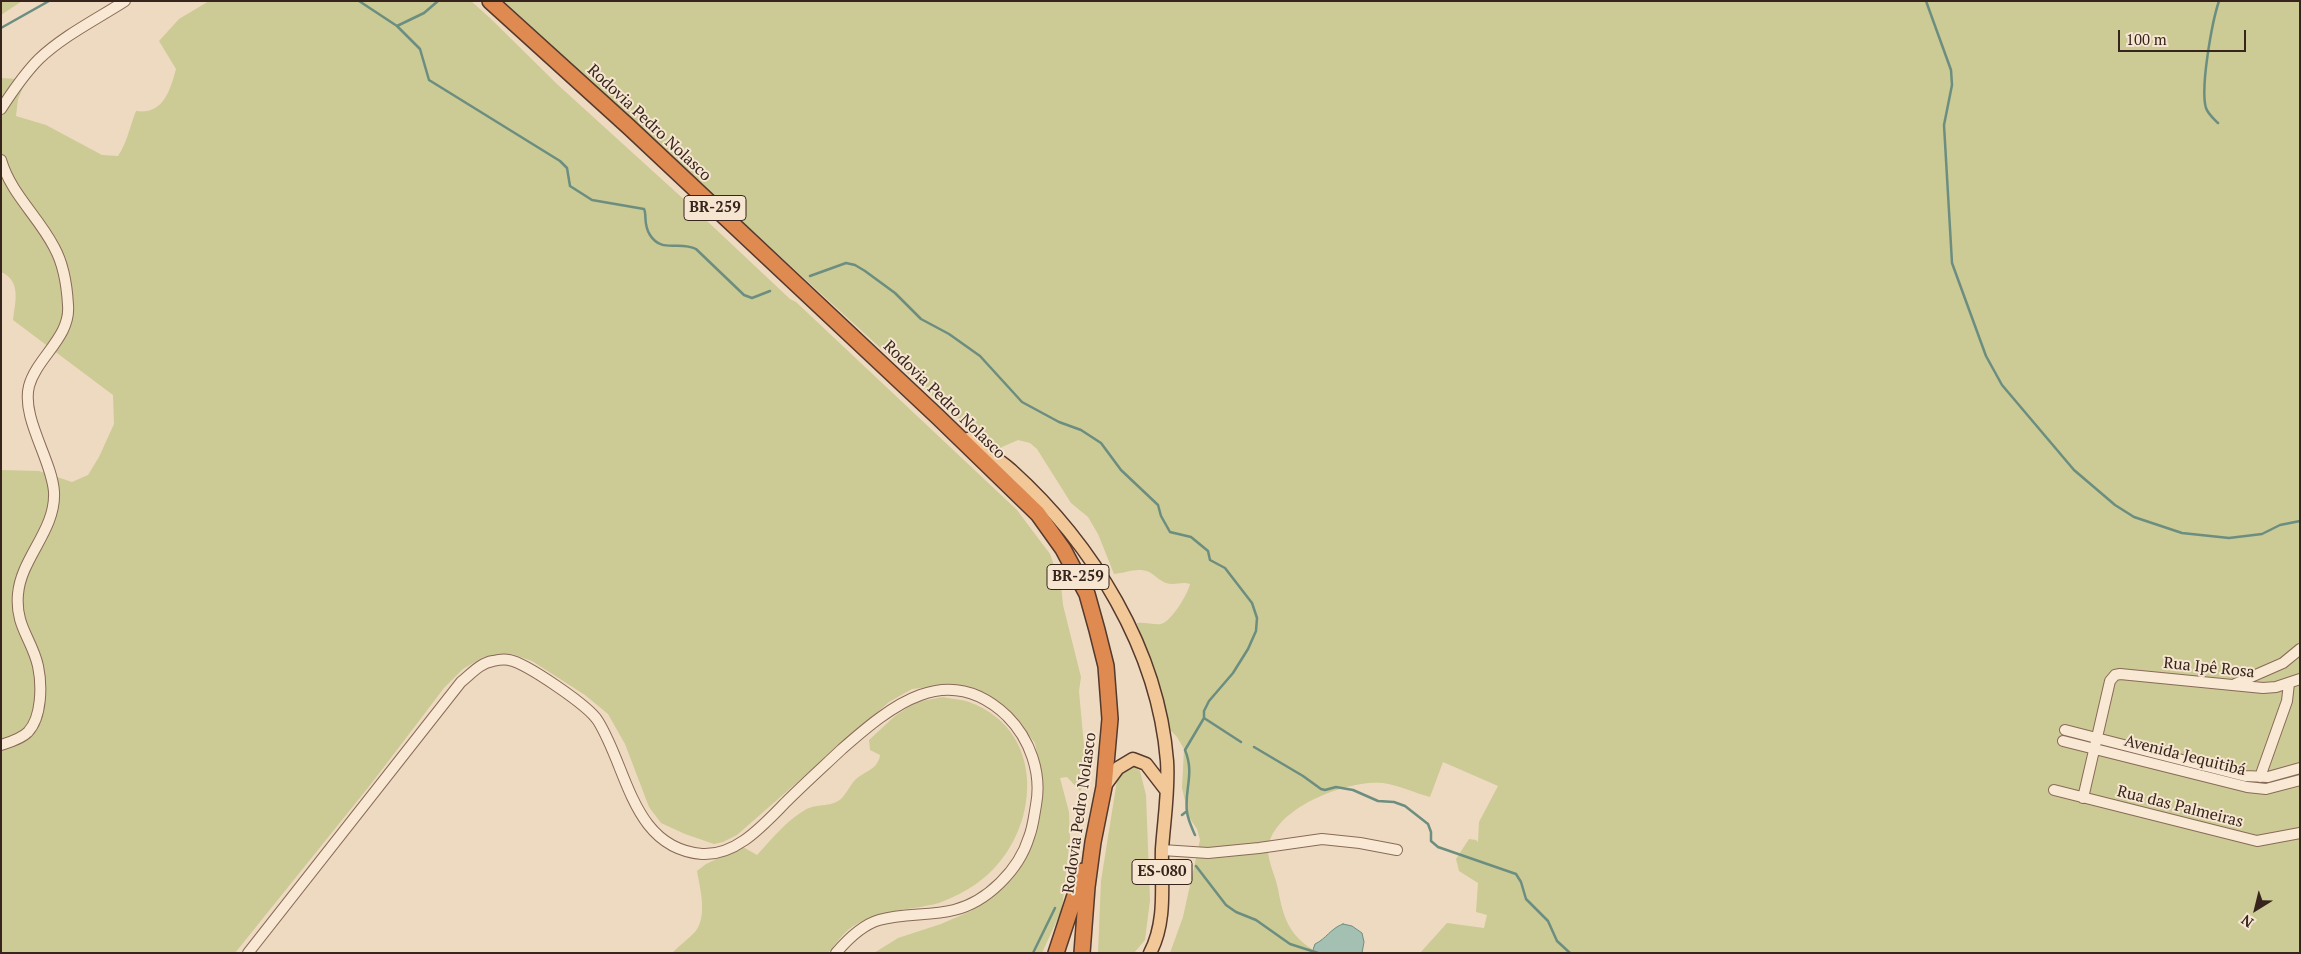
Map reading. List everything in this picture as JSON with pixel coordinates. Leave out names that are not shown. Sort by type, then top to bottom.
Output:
[{"type":"highway","name":"Rodovia Pedro Nolasco","points":[[490,1],[563,66],[938,417],[1038,514],[1063,549],[1087,594],[1106,666],[1110,719],[1104,787],[1093,842],[1082,953]]},
{"type":"highway","points":[[1056,953],[1093,842]]},
{"type":"main road","points":[[938,417],[1010,469],[1057,519],[1107,583],[1140,652],[1156,699],[1167,761],[1166,790]]},
{"type":"main road","points":[[1104,787],[1118,768],[1133,759],[1146,764],[1166,790]]},
{"type":"main road","name":"ES-080","points":[[1150,953],[1161,924],[1162,850],[1166,790]]},
{"type":"street","points":[[1,109],[40,58],[67,38],[125,1]]},
{"type":"street","points":[[1,160],[12,186],[54,247],[64,280],[68,307],[65,327],[34,376],[29,386],[28,395],[35,428],[52,479],[54,492],[53,507],[48,522],[26,566],[18,594],[19,620],[38,666],[39,703],[36,717],[28,732],[1,745]]},
{"type":"street","points":[[2235,684],[2283,662],[2300,649]]},
{"type":"street","points":[[248,953],[462,682],[480,666],[492,661],[508,660],[523,665],[560,689],[597,718],[635,804],[650,830],[670,844],[687,852],[706,854],[724,852],[751,835],[866,728],[899,703],[912,697],[945,690],[971,693],[991,704],[1016,726],[1029,748],[1036,770],[1037,801],[1030,836],[1022,855],[1002,882],[973,902],[957,910],[877,920],[858,932],[836,953]]},
{"type":"street","name":"Rua Ipê Rosa","points":[[2097,738],[2110,681],[2115,675],[2235,684],[2263,688],[2300,679]]},
{"type":"street","points":[[2260,777],[2288,701],[2289,683]]},
{"type":"street","name":"Avenida Jequitibá","points":[[2065,730],[2245,776],[2260,777],[2283,774],[2300,768]]},
{"type":"street","points":[[2083,798],[2097,738]]},
{"type":"street","name":"Avenida Jequitibá","points":[[2063,741],[2247,787],[2266,789],[2300,780]]},
{"type":"street","name":"Rua das Palmeiras","points":[[2054,790],[2257,841],[2300,833]]},
{"type":"street","points":[[1334,840],[1350,835]]},
{"type":"street","points":[[1162,850],[1208,853],[1259,848],[1303,840],[1334,840],[1397,850]]},
{"type":"shaded area","points":[[1,1],[22,1],[1,15]]},
{"type":"shaded area","points":[[209,1],[471,1],[558,85],[790,299],[796,302],[1017,510],[1050,554],[1061,585],[1063,605],[1081,677],[1079,691],[1086,782],[1080,791],[1067,777],[1060,778],[1069,812],[1070,838],[1062,909],[1042,953],[874,953],[898,938],[941,924],[971,911],[979,905],[1020,860],[1041,777],[1035,743],[1013,715],[982,694],[947,685],[912,689],[889,702],[737,835],[714,844],[661,823],[649,807],[625,744],[608,714],[585,695],[532,661],[512,654],[483,657],[463,669],[444,688],[371,784],[235,953],[1,953],[1,470],[39,471],[72,482],[88,475],[99,457],[114,424],[113,395],[13,320],[16,300],[15,287],[8,276],[1,272],[1,78],[18,79],[25,83],[18,99],[16,116],[46,125],[102,155],[118,156],[136,111],[153,109],[159,105],[164,100],[171,85],[176,69],[159,41],[179,19]]},
{"type":"shaded area","points":[[501,1],[2300,1],[2300,953],[1420,953],[1447,923],[1484,928],[1487,915],[1476,912],[1478,883],[1459,871],[1456,859],[1469,839],[1478,842],[1479,822],[1498,786],[1443,762],[1430,797],[1395,785],[1383,783],[1350,786],[1312,800],[1295,810],[1281,823],[1272,837],[1268,852],[1270,861],[1288,924],[1297,937],[1312,949],[1312,953],[1170,953],[1183,917],[1200,840],[1197,829],[1189,817],[1182,788],[1184,749],[1177,737],[1160,720],[1137,623],[1161,624],[1165,622],[1178,607],[1190,584],[1166,583],[1145,571],[1136,570],[1114,574],[1098,534],[1088,517],[1071,503],[1037,449],[1030,443],[1018,440],[993,451]]},
{"type":"shaded area","points":[[943,697],[969,702],[996,717],[1014,737],[1024,761],[1027,788],[1023,815],[1013,842],[997,865],[976,884],[944,901],[928,906],[880,914],[858,923],[845,932],[828,953],[672,953],[699,926],[702,902],[697,871],[706,864],[743,847],[757,855],[798,814],[809,808],[837,802],[845,795],[855,780],[877,764],[880,755],[870,750],[869,740],[895,716],[916,702]]},
{"type":"shaded area","points":[[1132,766],[1140,771],[1146,795],[1150,900],[1145,940],[1134,953],[1098,953],[1101,881],[1118,774]]},
{"type":"shaded area","points":[[1343,924],[1352,926],[1362,933],[1364,942],[1362,953],[1312,953],[1315,944]]},
{"type":"waterway","points":[[1,28],[49,1]]},
{"type":"waterway","points":[[359,1],[397,26],[420,49],[429,80],[560,161],[567,168],[570,186],[592,200],[644,209],[647,227],[655,241],[665,245],[696,249],[744,295],[752,298],[770,291]]},
{"type":"waterway","points":[[397,26],[424,13],[438,1]]},
{"type":"waterway","points":[[1926,1],[1951,70],[1952,85],[1944,125],[1952,263],[1986,356],[2002,385],[2074,470],[2115,505],[2134,517],[2182,533],[2229,538],[2262,534],[2280,525],[2300,521]]},
{"type":"waterway","points":[[2218,123],[2206,108],[2205,86],[2210,39],[2219,1]]},
{"type":"waterway","points":[[810,276],[846,263],[855,265],[895,293],[921,319],[949,334],[980,356],[1022,402],[1059,422],[1081,430],[1101,443],[1121,470],[1158,505],[1161,516],[1170,532],[1191,537],[1208,551],[1210,560],[1225,568],[1252,603],[1257,618],[1256,631],[1248,649],[1233,673],[1209,701],[1204,711],[1204,718],[1185,750],[1189,767],[1186,804],[1189,821],[1195,835]]},
{"type":"waterway","points":[[1204,718],[1241,742]]},
{"type":"waterway","points":[[1254,747],[1321,789],[1325,790],[1336,787],[1353,790],[1378,801],[1394,802],[1405,806],[1428,824],[1431,832],[1431,841],[1438,847],[1516,874],[1521,882],[1526,899],[1548,921],[1557,941],[1570,953]]},
{"type":"waterway","points":[[1182,815],[1187,811]]},
{"type":"waterway","points":[[1196,866],[1226,905],[1236,912],[1256,920],[1290,944],[1318,953]]},
{"type":"waterway","points":[[1033,953],[1055,908]]}]
